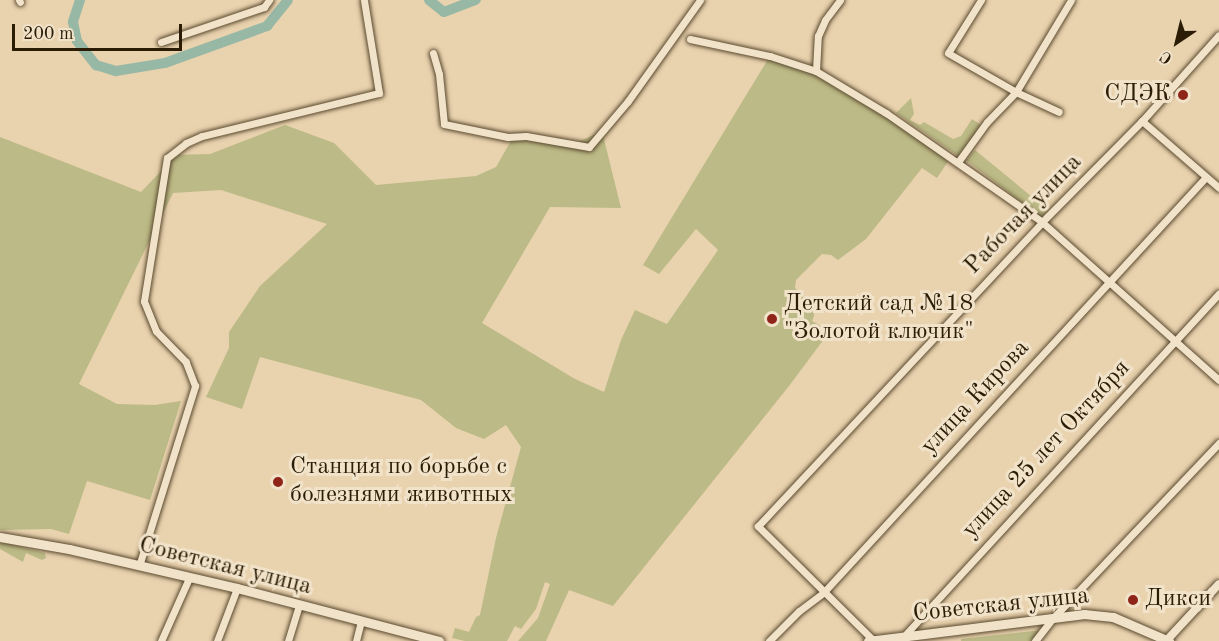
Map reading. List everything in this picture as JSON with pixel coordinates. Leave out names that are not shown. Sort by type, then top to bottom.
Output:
[{"type":"main road","name":"Советская улица","points":[[0,537],[69,549],[237,588],[439,641]]},
{"type":"main road","name":"Советская улица","points":[[870,640],[1084,614],[1113,617],[1168,641]]},
{"type":"street","points":[[161,42],[264,7],[269,0]]},
{"type":"street","points":[[139,566],[195,386],[186,362],[156,331],[144,301],[167,158],[186,142],[202,136],[379,93],[364,0]]},
{"type":"street","points":[[433,53],[439,74],[444,124],[508,137],[526,136],[589,147],[628,101],[700,0]]},
{"type":"street","points":[[816,71],[818,36],[825,20],[840,0]]},
{"type":"street","points":[[981,0],[948,53],[1016,92],[1059,112]]},
{"type":"street","points":[[958,162],[987,122],[1016,92],[1071,0]]},
{"type":"street","name":"Рабочая улица","points":[[823,593],[758,526],[1042,222],[1142,121],[1219,35]]},
{"type":"street","points":[[690,39],[770,56],[816,71],[958,162],[1042,222],[1108,284],[1219,380]]},
{"type":"street","points":[[1142,121],[1219,188]]},
{"type":"street","name":"улица Кирова","points":[[769,641],[799,610],[823,593],[1206,177]]},
{"type":"street","name":"улица 25 лет Октября","points":[[905,634],[1219,293]]},
{"type":"street","points":[[1035,641],[1052,619],[1219,443]]},
{"type":"street","points":[[161,641],[189,578]]},
{"type":"street","points":[[1168,641],[1219,585]]},
{"type":"street","points":[[217,641],[237,588]]},
{"type":"street","points":[[823,593],[870,640]]},
{"type":"street","points":[[288,641],[299,605]]},
{"type":"street","points":[[356,641],[361,621]]},
{"type":"shaded area","points":[[770,56],[816,71],[951,157],[937,178],[922,168],[866,239],[838,260],[831,255],[822,254],[796,280],[795,288],[806,299],[813,299],[812,321],[830,331],[789,386],[613,606],[569,590],[546,641],[518,641],[538,618],[550,584],[545,582],[536,609],[521,629],[515,626],[507,641],[465,641],[452,638],[455,628],[469,632],[476,617],[480,615],[496,538],[521,447],[506,425],[484,439],[456,428],[421,400],[260,357],[242,409],[206,397],[229,348],[229,332],[260,286],[327,224],[221,190],[173,193],[79,384],[117,404],[155,405],[181,401],[150,500],[87,481],[69,534],[51,529],[0,530],[0,137],[141,192],[165,167],[171,155],[210,154],[285,125],[334,143],[376,185],[476,176],[496,167],[512,139],[530,134],[578,142],[602,131],[621,208],[550,207],[482,323],[575,379],[604,392],[621,340],[635,310],[667,324],[718,250],[696,229],[659,274],[643,265]]},
{"type":"shaded area","points":[[911,98],[914,114],[910,120],[920,125],[924,122],[953,139],[961,136],[972,119],[981,125],[960,157],[896,113]]},
{"type":"shaded area","points":[[975,150],[1048,210],[1041,217],[966,160]]},
{"type":"shaded area","points":[[0,542],[45,553],[46,558],[42,560],[26,553],[23,562],[0,549]]},
{"type":"shaded area","points":[[1042,630],[1033,641],[961,641],[961,639]]},
{"type":"waterway","points":[[80,0],[73,22],[77,41],[96,65],[116,71],[165,63],[267,26],[288,0]]},
{"type":"waterway","points":[[429,0],[444,12],[476,0]]},
{"type":"place","name":"СДЭК","points":[[1183,95]]},
{"type":"place","name":"Детский сад №18 \"Золотой ключик\"","points":[[772,319]]},
{"type":"place","name":"Станция по борьбе с болезнями животных","points":[[278,482]]},
{"type":"place","name":"Дикси","points":[[1133,600]]}]
